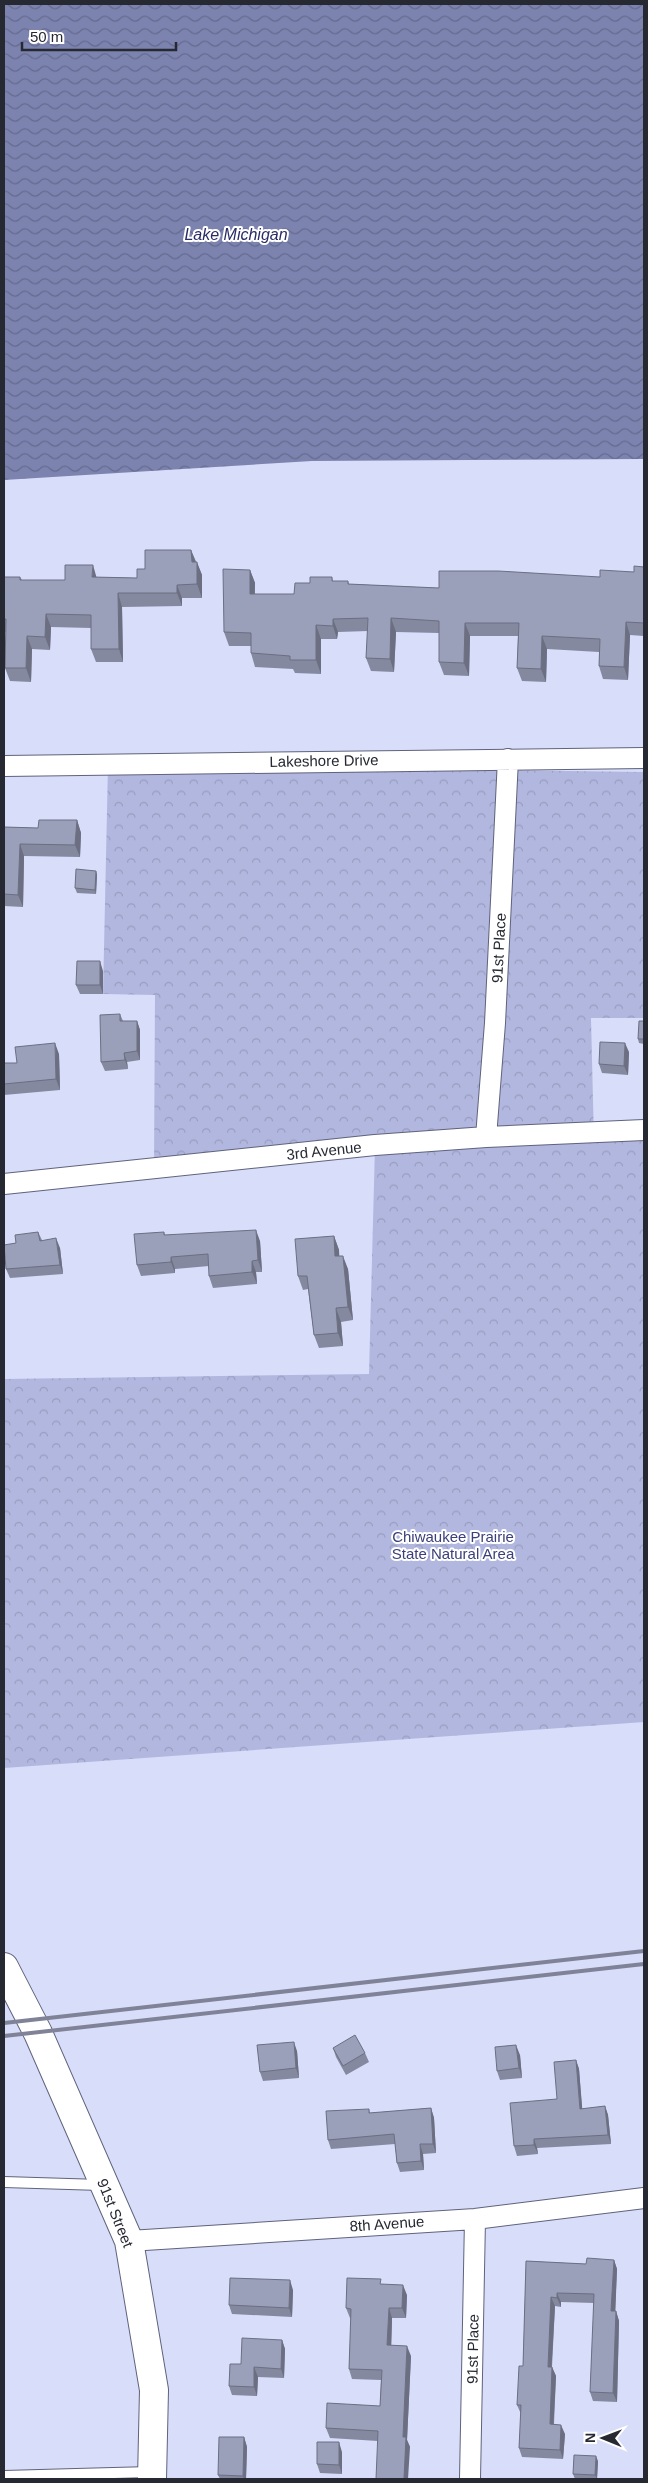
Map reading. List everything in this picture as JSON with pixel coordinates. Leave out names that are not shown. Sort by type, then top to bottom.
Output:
[{"type":"street","name":"Lakeshore Drive","points":[[4,766],[644,758]]},
{"type":"street","name":"91st Place","points":[[486,1137],[495,1024],[508,759]]},
{"type":"street","name":"3rd Avenue","points":[[4,1184],[375,1145],[486,1137],[644,1130]]},
{"type":"street","name":"91st Street","points":[[4,1967],[38,2032],[129,2241],[154,2390],[152,2476]]},
{"type":"street","name":"8th Avenue","points":[[129,2241],[475,2219],[644,2198]]},
{"type":"street","name":"91st Place","points":[[470,2479],[475,2219]]},
{"type":"lane","points":[[4,2182],[105,2186]]},
{"type":"lane","points":[[4,2476],[152,2476]]},
{"type":"green space","name":"Chiwaukee Prairie State Natural Area","points":[[108,765],[644,772],[644,1018],[591,1018],[594,1142],[644,1139],[644,1722],[4,1768],[4,1379],[369,1374],[375,1146],[154,1169],[155,995],[103,994]]},
{"type":"water","name":"Lake Michigan","points":[[4,4],[644,4],[644,459],[312,461],[4,480]]},
{"type":"building","points":[[145,550],[191,550],[192,562],[197,562],[197,584],[177,585],[177,593],[118,593],[119,649],[91,649],[91,615],[46,614],[45,637],[27,636],[26,668],[5,668],[6,619],[4,619],[4,577],[20,577],[20,580],[65,580],[65,565],[93,565],[92,577],[137,578],[137,569],[145,569]]},
{"type":"building","points":[[634,566],[644,567],[644,623],[626,622],[624,667],[599,666],[600,639],[542,636],[541,669],[517,668],[519,623],[465,623],[464,663],[439,662],[439,621],[391,618],[390,659],[366,658],[368,618],[333,619],[333,626],[316,625],[316,660],[290,660],[290,656],[251,653],[251,633],[224,632],[223,569],[250,570],[250,594],[294,594],[295,583],[310,583],[310,577],[332,577],[332,581],[348,581],[348,584],[439,588],[439,571],[498,571],[600,577],[600,570],[634,572]]},
{"type":"building","points":[[39,820],[77,820],[75,845],[20,844],[18,895],[4,894],[4,827],[38,828]]},
{"type":"building","points":[[76,869],[96,871],[95,890],[75,888]]},
{"type":"building","points":[[77,961],[100,961],[100,985],[76,985]]},
{"type":"building","points":[[120,1014],[120,1021],[137,1021],[137,1051],[124,1053],[125,1060],[101,1062],[100,1015]]},
{"type":"building","points":[[639,1021],[644,1021],[644,1039],[638,1039]]},
{"type":"building","points":[[600,1042],[625,1043],[624,1066],[599,1064]]},
{"type":"building","points":[[55,1043],[56,1079],[4,1084],[4,1063],[17,1063],[15,1047]]},
{"type":"building","points":[[256,1230],[258,1260],[252,1261],[252,1272],[209,1276],[208,1254],[171,1257],[171,1262],[137,1265],[134,1234],[164,1232],[164,1235]]},
{"type":"building","points":[[38,1232],[40,1241],[56,1238],[60,1265],[6,1269],[4,1245],[16,1243],[15,1235]]},
{"type":"building","points":[[334,1236],[335,1256],[343,1256],[348,1307],[336,1308],[338,1333],[314,1335],[307,1276],[298,1276],[295,1239]]},
{"type":"building","points":[[355,2035],[365,2053],[343,2066],[333,2048]]},
{"type":"building","points":[[294,2042],[296,2068],[260,2072],[257,2045]]},
{"type":"building","points":[[516,2045],[519,2068],[497,2071],[495,2047]]},
{"type":"building","points":[[576,2060],[580,2109],[605,2106],[608,2135],[534,2139],[534,2145],[514,2146],[510,2103],[557,2099],[554,2062]]},
{"type":"building","points":[[431,2108],[433,2144],[420,2144],[421,2161],[397,2163],[394,2134],[328,2140],[326,2111],[369,2109],[369,2113]]},
{"type":"building","points":[[587,2258],[614,2260],[611,2311],[616,2311],[613,2393],[590,2392],[594,2294],[557,2293],[557,2298],[551,2297],[548,2367],[552,2367],[550,2424],[561,2425],[560,2450],[519,2448],[521,2405],[517,2405],[519,2366],[523,2366],[526,2261],[586,2264]]},
{"type":"building","points":[[230,2278],[290,2280],[289,2308],[229,2305]]},
{"type":"building","points":[[347,2278],[381,2279],[380,2284],[403,2285],[402,2308],[389,2308],[387,2345],[407,2346],[403,2437],[406,2437],[404,2479],[376,2479],[378,2431],[326,2428],[327,2403],[380,2406],[382,2370],[349,2369],[351,2309],[346,2308]]},
{"type":"building","points":[[242,2338],[282,2340],[281,2369],[254,2367],[254,2387],[229,2386],[230,2364],[241,2364]]},
{"type":"building","points":[[219,2437],[244,2437],[243,2476],[218,2475]]},
{"type":"building","points":[[317,2442],[339,2442],[339,2465],[317,2464]]},
{"type":"building","points":[[574,2455],[596,2456],[595,2475],[573,2474]]},
{"type":"railway","points":[[4,2023],[644,1951]]},
{"type":"railway","points":[[4,2036],[644,1964]]}]
